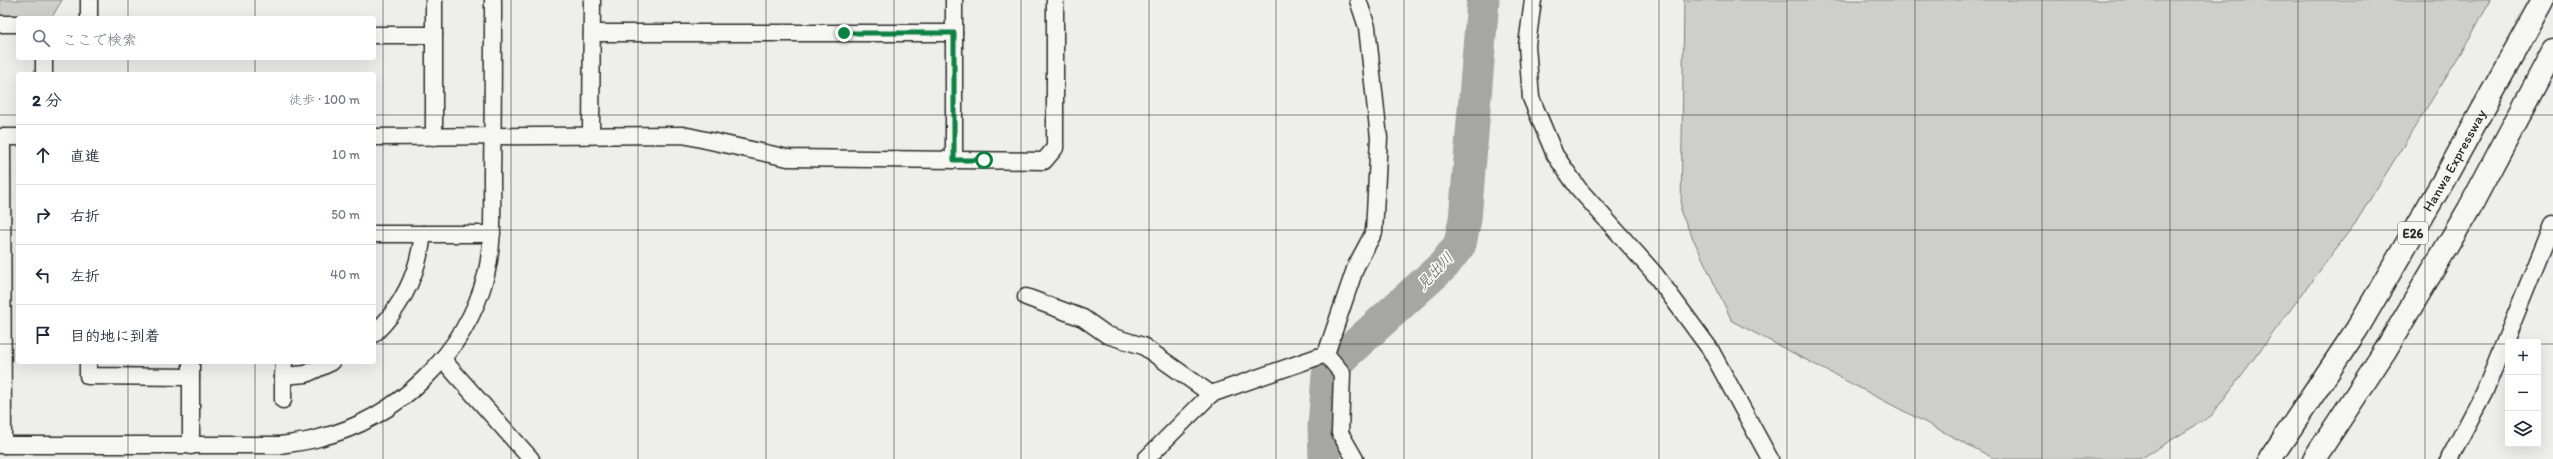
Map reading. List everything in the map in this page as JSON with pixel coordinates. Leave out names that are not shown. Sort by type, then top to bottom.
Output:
[{"type":"highway","name":"Hanwa Expressway","points":[[2270,459],[2357,329],[2446,176],[2543,0]]},
{"type":"highway","name":"E26","points":[[2314,459],[2385,351],[2469,210],[2553,51]]},
{"type":"street","points":[[89,0],[89,16]]},
{"type":"street","points":[[434,0],[434,137]]},
{"type":"street","points":[[7,137],[2,445],[82,452],[191,446],[280,445],[319,438],[352,426],[385,410],[415,387],[443,360],[474,307],[486,275],[492,234],[493,0]]},
{"type":"street","points":[[591,135],[592,0]]},
{"type":"street","points":[[954,0],[954,160]]},
{"type":"street","points":[[376,137],[683,135],[788,158],[1044,161],[1055,148],[1055,0]]},
{"type":"street","points":[[1326,354],[1356,266],[1374,232],[1379,138],[1367,27],[1358,0]]},
{"type":"street","points":[[1533,0],[1527,45],[1531,98],[1555,155],[1578,188],[1654,273],[1710,349],[1770,459]]},
{"type":"street","points":[[0,24],[16,24]]},
{"type":"street","points":[[592,33],[954,33]]},
{"type":"street","points":[[376,35],[434,35]]},
{"type":"street","points":[[44,60],[44,72]]},
{"type":"street","points":[[2450,459],[2484,393],[2553,223]]},
{"type":"street","points":[[376,234],[492,234]]},
{"type":"street","points":[[376,332],[389,320],[413,280],[420,255],[423,234]]},
{"type":"street","points":[[1026,297],[1083,318],[1107,336],[1143,346],[1211,394]]},
{"type":"street","points":[[1326,354],[1342,373],[1340,434],[1355,459]]},
{"type":"street","points":[[1146,459],[1211,394],[1326,354]]},
{"type":"street","points":[[443,360],[521,456]]},
{"type":"street","points":[[88,364],[88,376],[191,369],[191,446]]},
{"type":"street","points":[[283,400],[284,369],[306,374],[328,364]]},
{"type":"shaded area","points":[[0,0],[62,0],[53,16],[0,17]]},
{"type":"shaded area","points":[[1684,0],[2490,0],[2470,38],[2356,222],[2211,416],[2140,459],[1995,459],[1732,321],[1681,213]]},
{"type":"waterway","name":"見出川","points":[[1325,459],[1324,427],[1328,375],[1342,357],[1444,265],[1460,244],[1465,219],[1483,0]]},
{"type":"route","points":[[844,33],[954,33],[954,160],[984,160]]}]
